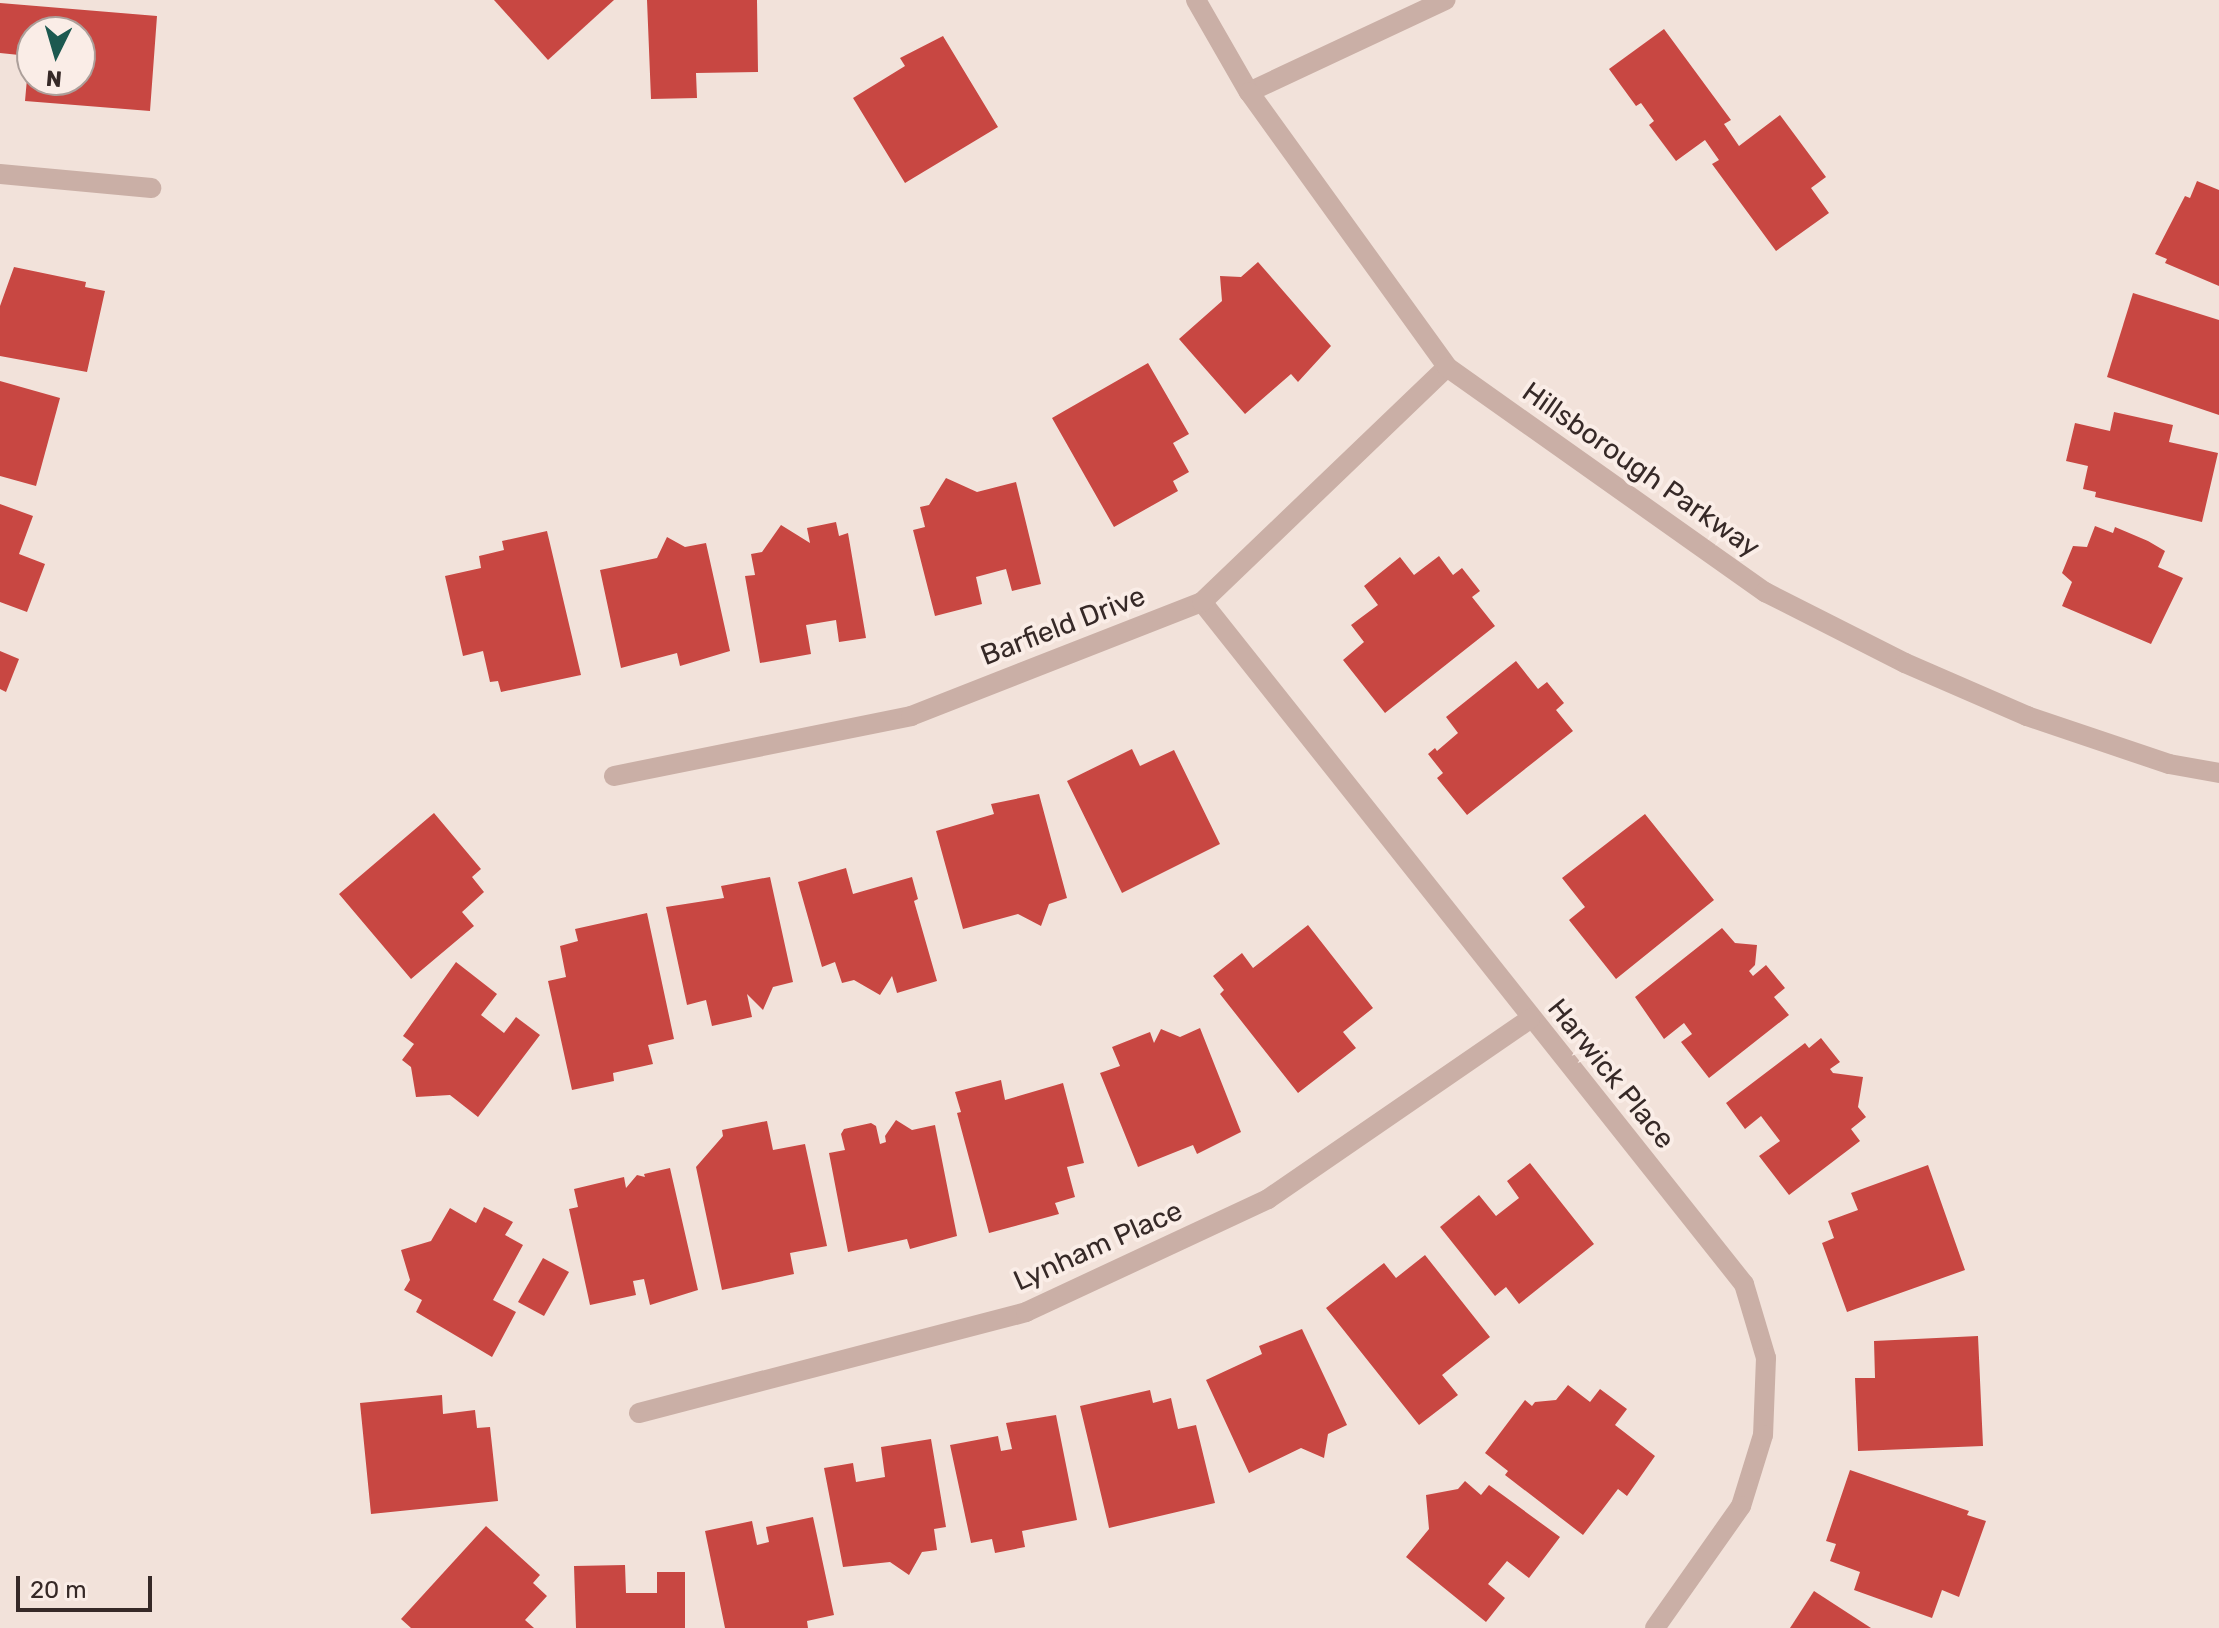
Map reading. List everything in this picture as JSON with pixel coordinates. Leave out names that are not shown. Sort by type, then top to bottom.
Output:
[{"type":"street","name":"Hillsborough Parkway","points":[[1196,0],[1249,92],[1447,367],[1765,592],[1905,663],[2027,716],[2169,764],[2219,773]]},
{"type":"street","points":[[1249,92],[1445,0]]},
{"type":"street","points":[[0,174],[151,188]]},
{"type":"street","name":"Barfield Drive","points":[[614,776],[911,716],[1202,602],[1447,367]]},
{"type":"street","name":"Harwick Place","points":[[1202,602],[1530,1019],[1744,1284],[1766,1358],[1763,1435],[1741,1506],[1655,1628]]},
{"type":"street","name":"Lynham Place","points":[[639,1413],[1026,1312],[1268,1199],[1530,1019]]},
{"type":"building","points":[[494,0],[614,0],[548,60]]},
{"type":"building","points":[[647,0],[757,0],[758,72],[696,73],[697,98],[651,99]]},
{"type":"building","points":[[0,3],[157,16],[150,111],[25,101],[25,96],[96,96],[96,16],[16,16],[16,55],[0,53]]},
{"type":"building","points":[[1664,29],[1731,120],[1724,124],[1739,146],[1780,115],[1826,177],[1811,188],[1829,213],[1776,251],[1712,164],[1719,160],[1705,140],[1676,161],[1649,125],[1654,121],[1641,103],[1636,106],[1609,69]]},
{"type":"building","points":[[943,36],[998,127],[905,183],[853,98],[905,66],[900,58]]},
{"type":"building","points":[[2197,181],[2219,190],[2219,286],[2165,263],[2167,259],[2155,254],[2185,196],[2190,198]]},
{"type":"building","points":[[1258,262],[1331,346],[1298,382],[1291,374],[1245,414],[1179,339],[1222,301],[1220,276],[1241,277]]},
{"type":"building","points":[[14,267],[86,282],[85,287],[105,291],[87,372],[0,356],[0,306]]},
{"type":"building","points":[[2133,293],[2219,320],[2219,415],[2107,377]]},
{"type":"building","points":[[1148,363],[1189,434],[1173,443],[1189,472],[1173,481],[1178,491],[1114,527],[1052,418]]},
{"type":"building","points":[[0,381],[60,398],[36,486],[0,476]]},
{"type":"building","points":[[2114,412],[2173,425],[2169,442],[2218,453],[2202,522],[2095,497],[2096,492],[2083,489],[2088,466],[2066,461],[2075,423],[2110,431]]},
{"type":"building","points":[[946,478],[977,492],[1016,482],[1041,584],[1012,591],[1006,569],[976,577],[982,604],[935,616],[913,530],[925,527],[920,507],[929,505]]},
{"type":"building","points":[[0,504],[33,516],[19,554],[45,564],[27,612],[0,602]]},
{"type":"building","points":[[836,522],[839,536],[848,533],[866,638],[839,642],[836,620],[806,625],[811,654],[760,663],[745,576],[755,575],[751,554],[762,552],[781,525],[810,543],[807,528]]},
{"type":"building","points":[[2095,526],[2113,533],[2115,527],[2165,551],[2158,567],[2183,578],[2151,644],[2062,606],[2072,582],[2062,573],[2073,546],[2087,547]]},
{"type":"building","points":[[547,531],[581,675],[501,692],[498,681],[490,682],[483,651],[463,656],[445,576],[481,568],[479,556],[504,550],[502,541]]},
{"type":"building","points":[[667,537],[685,547],[706,543],[730,651],[680,666],[677,653],[621,668],[600,570],[657,558]]},
{"type":"building","points":[[1439,556],[1453,575],[1462,568],[1480,591],[1472,597],[1495,626],[1385,713],[1343,660],[1364,642],[1351,625],[1378,605],[1364,586],[1400,557],[1414,575]]},
{"type":"building","points":[[0,651],[19,659],[6,692],[0,689]]},
{"type":"building","points":[[1516,661],[1538,689],[1547,682],[1564,703],[1556,710],[1573,731],[1467,815],[1437,778],[1443,773],[1428,754],[1435,748],[1437,751],[1458,733],[1446,717]]},
{"type":"building","points":[[1132,749],[1140,766],[1174,750],[1220,844],[1122,893],[1067,781]]},
{"type":"building","points":[[1039,794],[1067,898],[1049,904],[1041,926],[1018,914],[963,929],[936,831],[994,814],[991,804]]},
{"type":"building","points":[[434,813],[481,869],[472,877],[484,892],[462,912],[474,926],[411,979],[339,894]]},
{"type":"building","points":[[1645,814],[1714,900],[1616,979],[1569,920],[1585,907],[1562,878]]},
{"type":"building","points":[[846,868],[853,894],[912,877],[918,899],[914,901],[937,981],[897,993],[892,976],[880,995],[854,980],[842,983],[835,962],[822,967],[798,882]]},
{"type":"building","points":[[770,877],[793,982],[773,987],[763,1010],[747,994],[752,1017],[712,1026],[706,1000],[687,1005],[666,907],[724,898],[721,886]]},
{"type":"building","points":[[647,913],[674,1039],[648,1045],[653,1064],[613,1073],[614,1081],[572,1090],[548,981],[566,977],[560,946],[578,941],[575,929]]},
{"type":"building","points":[[1308,925],[1373,1008],[1343,1032],[1356,1048],[1298,1093],[1220,994],[1224,990],[1213,976],[1242,953],[1253,968]]},
{"type":"building","points":[[1722,928],[1735,943],[1757,945],[1755,965],[1749,971],[1753,976],[1766,965],[1785,988],[1774,997],[1789,1015],[1709,1078],[1681,1042],[1692,1034],[1684,1023],[1664,1039],[1635,997]]},
{"type":"building","points":[[456,962],[497,994],[481,1015],[504,1033],[516,1017],[540,1035],[478,1117],[450,1095],[416,1097],[411,1067],[402,1060],[414,1044],[403,1036]]},
{"type":"building","points":[[1200,1028],[1241,1132],[1197,1154],[1193,1145],[1138,1167],[1100,1073],[1120,1066],[1112,1047],[1150,1032],[1154,1043],[1161,1029],[1180,1037]]},
{"type":"building","points":[[1821,1038],[1840,1062],[1830,1069],[1833,1073],[1863,1077],[1858,1107],[1866,1117],[1851,1129],[1860,1141],[1789,1195],[1759,1156],[1780,1141],[1761,1116],[1745,1129],[1726,1103],[1805,1043],[1809,1048]]},
{"type":"building","points":[[1001,1080],[1005,1100],[1063,1083],[1084,1163],[1067,1167],[1075,1197],[1055,1203],[1059,1214],[989,1233],[957,1113],[961,1112],[955,1092]]},
{"type":"building","points":[[896,1120],[912,1130],[935,1125],[957,1236],[910,1249],[907,1239],[848,1252],[829,1153],[845,1150],[841,1134],[844,1129],[871,1123],[876,1126],[880,1144],[886,1142],[885,1136]]},
{"type":"building","points":[[767,1121],[773,1150],[805,1144],[827,1246],[790,1253],[794,1274],[722,1290],[696,1167],[723,1136],[722,1130]]},
{"type":"building","points":[[1530,1163],[1594,1244],[1519,1304],[1506,1287],[1495,1296],[1440,1227],[1479,1195],[1496,1216],[1519,1198],[1507,1181]]},
{"type":"building","points":[[1928,1165],[1965,1270],[1847,1312],[1822,1243],[1834,1238],[1828,1221],[1858,1210],[1851,1193]]},
{"type":"building","points":[[670,1168],[698,1290],[650,1305],[644,1279],[633,1281],[636,1295],[590,1305],[569,1209],[578,1207],[574,1189],[624,1177],[626,1188],[637,1175],[645,1177],[644,1174]]},
{"type":"building","points":[[484,1207],[513,1222],[505,1235],[523,1245],[493,1300],[516,1312],[492,1357],[416,1312],[422,1300],[404,1290],[410,1280],[401,1250],[431,1241],[450,1208],[476,1223]]},
{"type":"building","points":[[1425,1255],[1490,1337],[1442,1375],[1458,1395],[1419,1425],[1326,1308],[1384,1263],[1396,1278]]},
{"type":"building","points":[[543,1258],[569,1272],[544,1316],[518,1302]]},
{"type":"building","points":[[1302,1329],[1347,1425],[1328,1434],[1324,1458],[1301,1448],[1249,1473],[1206,1380],[1262,1354],[1259,1346]]},
{"type":"building","points":[[1978,1336],[1983,1446],[1858,1451],[1855,1378],[1875,1378],[1874,1341]]},
{"type":"building","points":[[1568,1385],[1590,1402],[1600,1389],[1627,1409],[1615,1425],[1655,1456],[1627,1496],[1618,1489],[1583,1535],[1505,1475],[1508,1471],[1485,1453],[1525,1400],[1532,1406],[1535,1402],[1556,1400]]},
{"type":"building","points":[[1150,1390],[1153,1403],[1171,1398],[1178,1429],[1196,1425],[1215,1503],[1109,1528],[1080,1406]]},
{"type":"building","points":[[442,1395],[443,1414],[475,1410],[477,1428],[490,1427],[498,1501],[371,1514],[360,1403]]},
{"type":"building","points":[[1056,1415],[1077,1520],[1022,1531],[1025,1547],[995,1553],[992,1539],[971,1543],[950,1445],[998,1436],[1001,1451],[1012,1449],[1006,1423]]},
{"type":"building","points":[[931,1439],[946,1527],[934,1529],[937,1550],[922,1552],[909,1575],[890,1562],[843,1567],[824,1468],[853,1463],[856,1482],[885,1477],[881,1447]]},
{"type":"building","points":[[1850,1470],[1969,1511],[1967,1515],[1986,1521],[1959,1597],[1942,1590],[1932,1618],[1854,1590],[1860,1572],[1830,1561],[1836,1544],[1826,1541]]},
{"type":"building","points":[[1465,1481],[1481,1495],[1489,1485],[1560,1537],[1529,1578],[1507,1561],[1488,1584],[1505,1598],[1486,1622],[1406,1557],[1429,1529],[1426,1495],[1458,1489]]},
{"type":"building","points":[[813,1517],[834,1615],[807,1621],[808,1628],[725,1628],[705,1531],[752,1521],[757,1545],[769,1542],[766,1527]]},
{"type":"building","points":[[486,1526],[540,1575],[533,1583],[547,1596],[525,1620],[534,1628],[411,1628],[401,1619]]},
{"type":"building","points":[[625,1565],[626,1593],[657,1593],[657,1572],[685,1572],[685,1628],[576,1628],[574,1566]]},
{"type":"building","points":[[1814,1591],[1871,1628],[1790,1628]]}]
